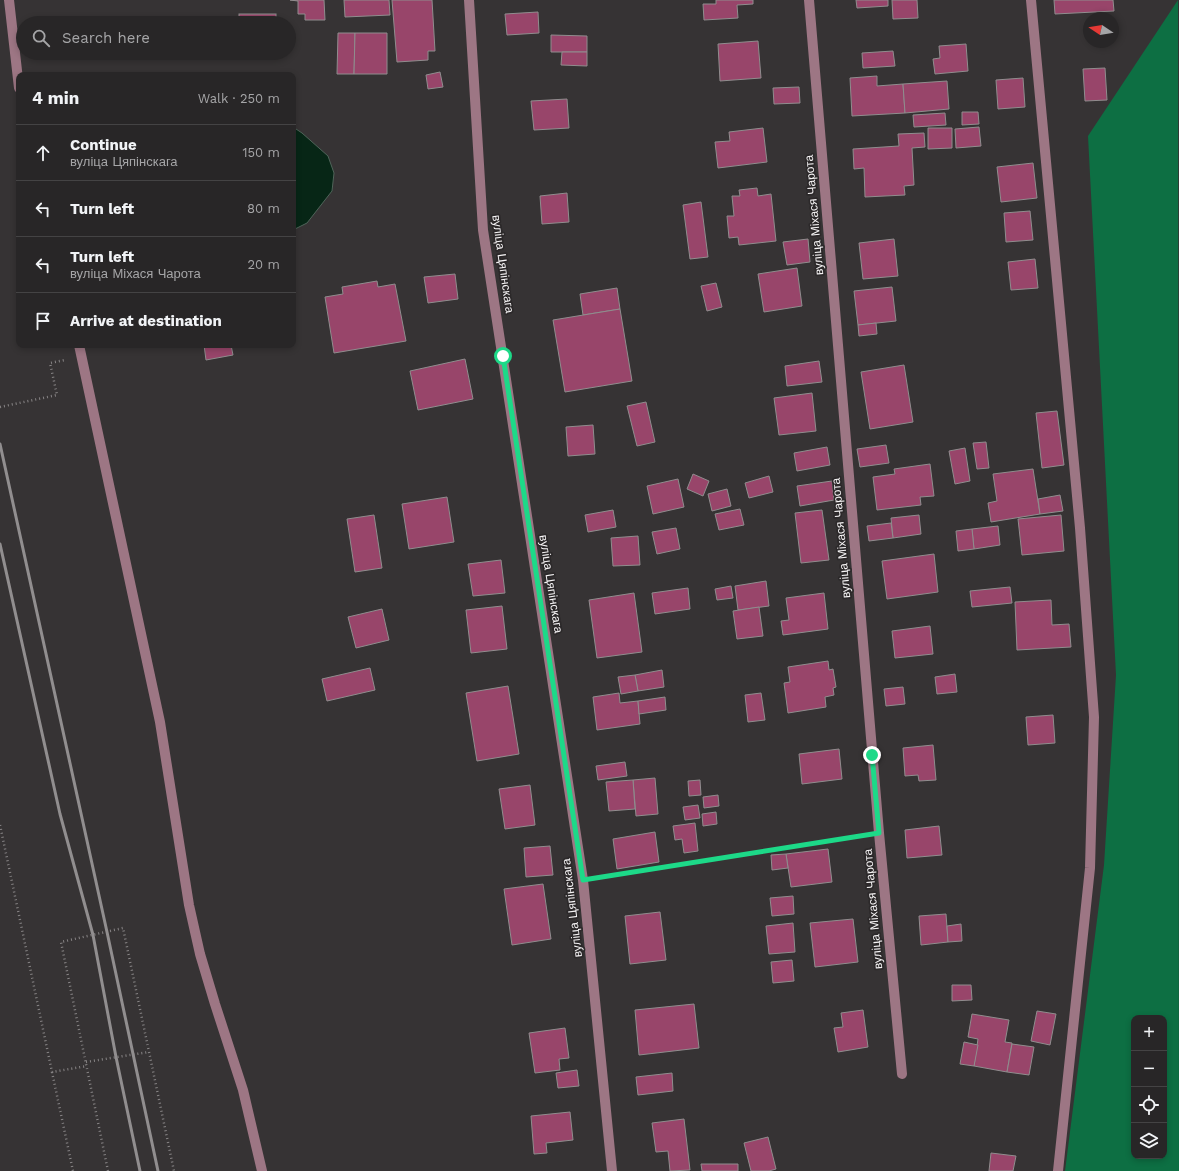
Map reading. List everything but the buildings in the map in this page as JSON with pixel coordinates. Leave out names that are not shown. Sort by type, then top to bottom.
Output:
[{"type":"street","points":[[9,0],[17,72]]},
{"type":"street","name":"вуліца Цяпінскага","points":[[468,0],[483,230],[583,880],[612,1171]]},
{"type":"street","name":"вуліца Міхася Чарота","points":[[809,0],[879,833],[902,1074]]},
{"type":"street","points":[[1031,0],[1080,528],[1094,717],[1090,868],[1058,1171]]},
{"type":"street","points":[[80,348],[160,722],[189,905],[200,954],[243,1090],[262,1171]]},
{"type":"path","points":[[0,407],[57,395],[50,363],[59,361]]},
{"type":"path","points":[[0,825],[72,1171]]},
{"type":"path","points":[[583,880],[879,833]]},
{"type":"path","points":[[108,1171],[61,942],[124,928],[174,1171]]},
{"type":"path","points":[[86,1062],[149,1052]]},
{"type":"path","points":[[52,1072],[87,1066]]},
{"type":"green space","points":[[1178,0],[1179,1171],[1065,1171],[1104,865],[1116,675],[1088,136]]},
{"type":"shaded area","points":[[296,129],[328,156],[334,173],[332,191],[307,223],[296,228]]},
{"type":"railway","points":[[0,444],[158,1171]]},
{"type":"railway","points":[[0,544],[60,814],[93,935],[116,1057],[140,1171]]},
{"type":"route","points":[[503,356],[583,880],[879,833],[872,755]]}]
